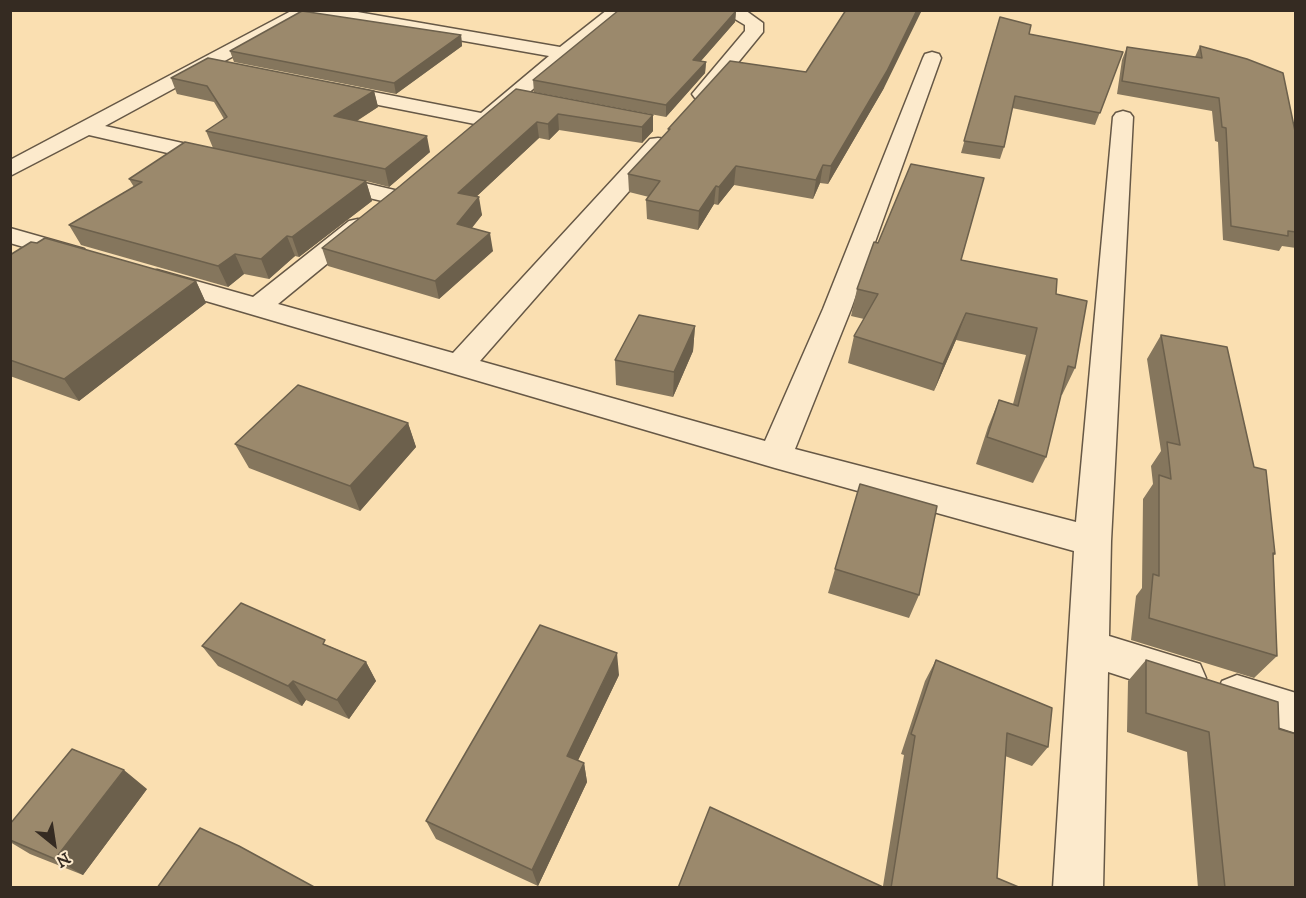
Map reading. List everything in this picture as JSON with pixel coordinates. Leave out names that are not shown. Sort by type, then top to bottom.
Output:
[{"type":"street","points":[[10,169],[89,129],[306,10]]},
{"type":"street","points":[[314,10],[564,53]]},
{"type":"street","points":[[466,136],[618,10]]},
{"type":"street","points":[[689,109],[754,32],[754,23],[729,10]]},
{"type":"street","points":[[775,456],[837,309],[932,58]]},
{"type":"street","points":[[208,64],[231,69]]},
{"type":"street","points":[[312,85],[484,120]]},
{"type":"street","points":[[512,96],[535,101]]},
{"type":"street","points":[[1078,888],[1094,541],[1123,117]]},
{"type":"street","points":[[459,365],[674,127]]},
{"type":"street","points":[[89,129],[236,162]]},
{"type":"street","points":[[304,177],[395,196]]},
{"type":"street","points":[[257,307],[413,181]]},
{"type":"street","points":[[10,236],[100,261]]},
{"type":"street","points":[[134,271],[775,456],[1094,541]]},
{"type":"street","points":[[1089,648],[1296,713]]},
{"type":"building","points":[[619,10],[736,11],[693,60],[706,62],[666,105],[533,80]]},
{"type":"building","points":[[846,10],[917,10],[887,71],[831,166],[823,165],[816,180],[736,166],[719,187],[716,186],[699,211],[646,200],[660,181],[628,174],[730,61],[806,72]]},
{"type":"building","points":[[302,11],[461,35],[394,83],[230,51]]},
{"type":"building","points":[[1000,17],[1031,25],[1029,34],[1123,52],[1100,113],[1015,96],[1004,147],[964,141]]},
{"type":"building","points":[[1200,46],[1247,59],[1283,73],[1296,136],[1296,232],[1288,231],[1288,236],[1231,226],[1226,128],[1222,127],[1219,98],[1122,81],[1127,47],[1202,58]]},
{"type":"building","points":[[208,58],[374,91],[334,116],[427,136],[385,169],[206,131],[227,117],[207,86],[171,78]]},
{"type":"building","points":[[516,89],[653,115],[642,127],[558,114],[548,124],[537,122],[458,193],[479,197],[457,224],[490,233],[435,281],[322,248],[400,186]]},
{"type":"building","points":[[185,142],[366,181],[292,237],[287,236],[261,259],[235,254],[218,266],[69,225],[142,182],[129,179]]},
{"type":"building","points":[[911,164],[984,178],[961,260],[1057,279],[1056,294],[1087,301],[1075,368],[1068,366],[1046,457],[987,437],[999,400],[1018,406],[1037,328],[966,313],[943,364],[854,336],[878,294],[857,289],[874,242],[878,243]]},
{"type":"building","points":[[45,238],[196,281],[64,379],[10,360],[10,255],[31,242],[37,243]]},
{"type":"building","points":[[639,315],[695,326],[674,372],[615,360]]},
{"type":"building","points":[[1161,335],[1227,347],[1254,467],[1266,470],[1275,554],[1273,553],[1277,656],[1149,618],[1153,574],[1159,576],[1159,475],[1171,479],[1167,442],[1180,445]]},
{"type":"building","points":[[298,385],[408,423],[350,486],[235,444]]},
{"type":"building","points":[[860,484],[937,506],[919,595],[835,569]]},
{"type":"building","points":[[241,603],[325,640],[323,644],[366,662],[337,700],[293,681],[288,686],[202,646]]},
{"type":"building","points":[[540,625],[617,653],[567,756],[584,763],[532,870],[426,821]]},
{"type":"building","points":[[936,660],[1052,708],[1048,747],[1007,733],[997,878],[1021,888],[891,888],[915,736],[911,734]]},
{"type":"building","points":[[1146,660],[1278,702],[1279,729],[1296,734],[1296,888],[1225,888],[1209,732],[1146,713]]},
{"type":"building","points":[[72,749],[124,770],[55,859],[10,840],[10,824]]},
{"type":"building","points":[[710,807],[885,888],[678,888]]},
{"type":"building","points":[[200,828],[239,846],[316,888],[157,888]]}]
